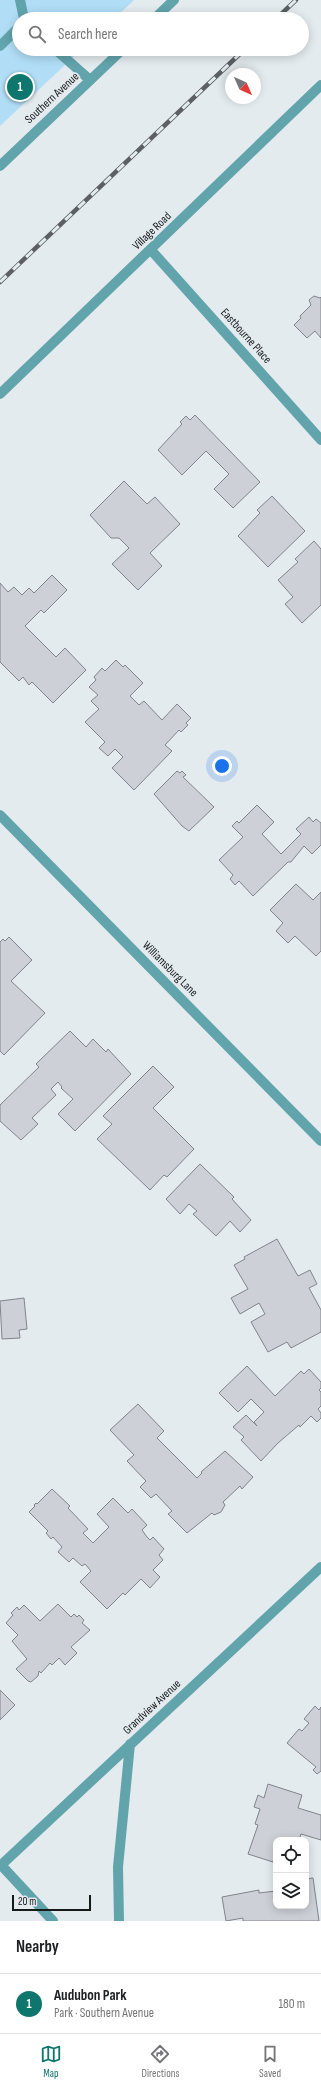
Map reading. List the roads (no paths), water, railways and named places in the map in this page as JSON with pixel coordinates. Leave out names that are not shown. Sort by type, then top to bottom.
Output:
[{"type":"street","points":[[20,0],[23,12]]},
{"type":"street","points":[[161,12],[174,0]]},
{"type":"street","points":[[0,46],[12,35]]},
{"type":"street","points":[[63,56],[90,80]]},
{"type":"street","name":"Southern Avenue","points":[[0,166],[116,56]]},
{"type":"street","name":"Village Road","points":[[0,394],[321,85]]},
{"type":"street","name":"Eastbourne Place","points":[[151,250],[321,440]]},
{"type":"street","name":"Williamsburg Lane","points":[[0,815],[321,1141]]},
{"type":"street","name":"Grandview Avenue","points":[[0,1865],[321,1567]]},
{"type":"street","points":[[119,1921],[118,1867],[130,1744]]},
{"type":"street","points":[[0,1865],[53,1921]]},
{"type":"railway","points":[[283,12],[296,0]]},
{"type":"railway","points":[[0,282],[238,56]]},
{"type":"place","name":"Audubon Park","points":[[20,87]]}]
